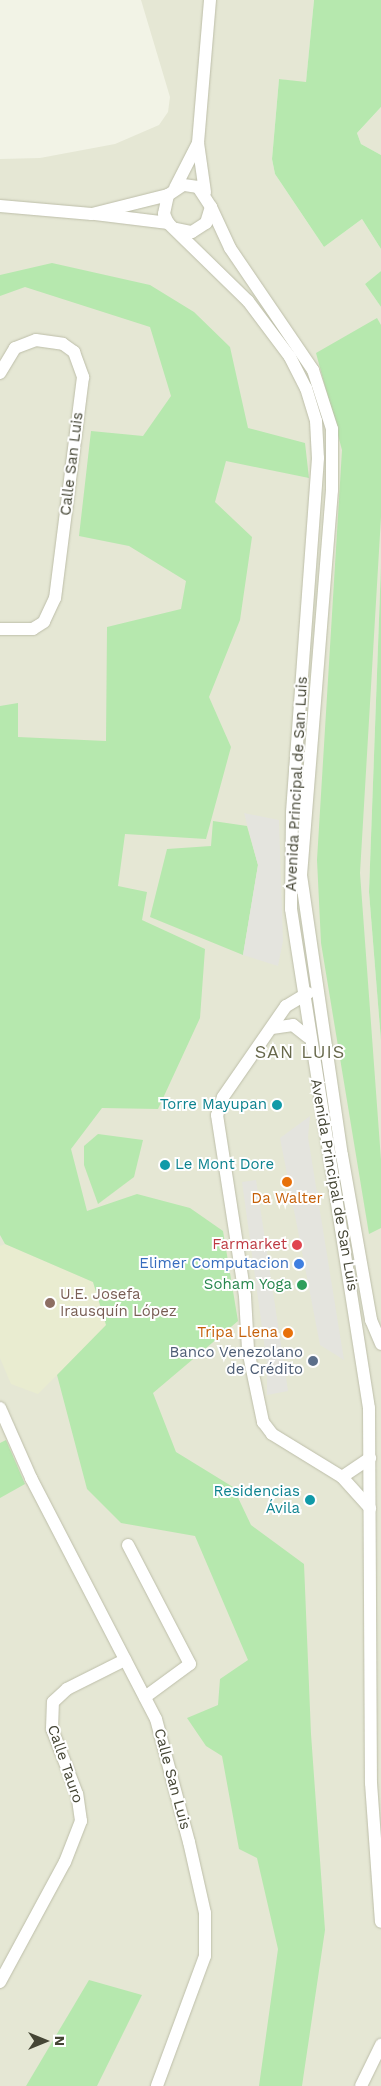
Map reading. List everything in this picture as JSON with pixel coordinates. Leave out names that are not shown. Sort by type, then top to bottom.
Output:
[{"type":"street","points":[[172,226],[164,204],[198,143],[210,0]]},
{"type":"street","name":"Avenida Principal de San Luis","points":[[198,143],[205,192],[230,248],[313,370],[332,429],[332,490],[302,839],[301,875],[320,1008],[371,1320],[381,1344]]},
{"type":"street","points":[[92,214],[190,185],[205,192]]},
{"type":"street","points":[[0,206],[92,214],[200,229],[211,207]]},
{"type":"street","name":"Avenida Principal de San Luis","points":[[172,226],[248,301],[290,357],[306,388],[316,421],[318,458],[290,869],[295,947],[301,993],[364,1360],[370,1458],[371,1783],[381,1922]]},
{"type":"street","name":"Calle San Luis","points":[[0,373],[15,348],[36,340],[63,344],[74,352],[83,377],[55,598],[44,622],[33,629],[0,629]]},
{"type":"street","points":[[295,947],[304,956],[311,945]]},
{"type":"street","points":[[320,1008],[311,994],[301,993],[272,1028],[222,1097],[216,1115],[245,1296],[254,1391],[263,1422],[272,1434],[342,1476],[370,1508]]},
{"type":"street","points":[[272,1028],[293,1025],[305,1031],[310,1040]]},
{"type":"street","points":[[364,1360],[381,1350]]},
{"type":"street","name":"Calle San Luis","points":[[0,1408],[31,1478],[145,1697],[168,1750],[206,1927],[202,1970],[157,2086]]},
{"type":"street","points":[[342,1476],[370,1458]]},
{"type":"street","points":[[128,1545],[190,1664],[145,1697]]},
{"type":"street","name":"Calle Tauro","points":[[0,1982],[65,1862],[81,1821],[77,1794],[52,1729],[53,1702],[67,1689],[125,1660]]},
{"type":"street","points":[[360,2086],[381,2045]]},
{"type":"shaded area","points":[[141,0],[314,0],[306,83],[279,79],[272,159],[275,174],[324,247],[362,219],[381,249],[381,271],[365,284],[381,307],[381,564],[369,892],[381,1041],[381,2086],[0,2086],[0,159],[40,158],[115,144],[159,125],[168,112],[170,97]]},
{"type":"shaded area","points":[[381,107],[381,155],[361,144],[357,133]]},
{"type":"shaded area","points":[[244,813],[279,820],[283,941],[278,966],[243,955],[258,865]]},
{"type":"shaded area","points":[[310,1116],[308,1137],[344,1360],[320,1345],[280,1138]]},
{"type":"shaded area","points":[[256,1180],[288,1391],[267,1395],[267,1364],[242,1182]]},
{"type":"shaded area","name":"U.E. Josefa Irausquín López","points":[[5,1244],[93,1282],[107,1325],[38,1394],[11,1384],[0,1358],[0,1246]]},
{"type":"green space","points":[[314,0],[381,0],[381,107],[357,133],[361,144],[381,155],[381,249],[362,219],[324,247],[275,174],[272,159],[279,79],[306,82]]},
{"type":"green space","points":[[52,263],[150,285],[194,312],[230,347],[248,428],[305,443],[309,478],[226,461],[215,502],[252,537],[240,620],[209,697],[231,747],[206,839],[125,834],[118,886],[147,892],[142,920],[205,949],[200,1018],[158,1109],[102,1108],[71,1149],[87,1211],[137,1194],[190,1208],[223,1231],[238,1321],[153,1393],[176,1452],[233,1487],[251,1525],[304,1564],[311,1734],[325,1930],[302,2086],[259,2086],[278,1949],[257,1858],[239,1849],[222,1756],[206,1746],[187,1718],[218,1705],[220,1679],[248,1660],[195,1536],[121,1523],[87,1489],[57,1375],[106,1325],[93,1282],[5,1244],[0,1235],[0,706],[18,703],[18,737],[106,741],[107,627],[181,609],[186,581],[129,546],[79,536],[91,431],[143,436],[171,396],[150,327],[25,287],[0,296],[0,275]]},
{"type":"green space","points":[[381,271],[381,307],[365,284]]},
{"type":"green space","points":[[377,318],[381,325],[381,517],[360,873],[381,1160],[381,1228],[369,1234],[321,943],[317,860],[342,450],[316,353]]},
{"type":"green space","points":[[381,564],[381,1041],[369,892]]},
{"type":"green space","points":[[213,821],[247,826],[258,865],[243,955],[150,917],[167,849],[211,846]]},
{"type":"green space","points":[[98,1134],[143,1140],[134,1177],[98,1204],[84,1165],[84,1146]]},
{"type":"green space","points":[[6,1440],[25,1484],[0,1498],[0,1443]]},
{"type":"green space","points":[[89,1980],[142,1995],[97,2086],[26,2086]]},
{"type":"place","name":"Torre Mayupan","points":[[277,1105]]},
{"type":"place","name":"Le Mont Dore","points":[[165,1165]]},
{"type":"place","name":"Da Walter","points":[[287,1182]]},
{"type":"place","name":"Farmarket","points":[[297,1245]]},
{"type":"place","name":"Elimer Computacion","points":[[299,1264]]},
{"type":"place","name":"Soham Yoga","points":[[302,1285]]},
{"type":"place","name":"U.E. Josefa Irausquín López","points":[[50,1303]]},
{"type":"place","name":"Tripa Llena","points":[[288,1333]]},
{"type":"place","name":"Banco Venezolano de Crédito","points":[[313,1361]]},
{"type":"place","name":"Residencias Ávila","points":[[310,1500]]},
{"type":"district","name":"SAN LUIS","points":[[300,1052]]}]
